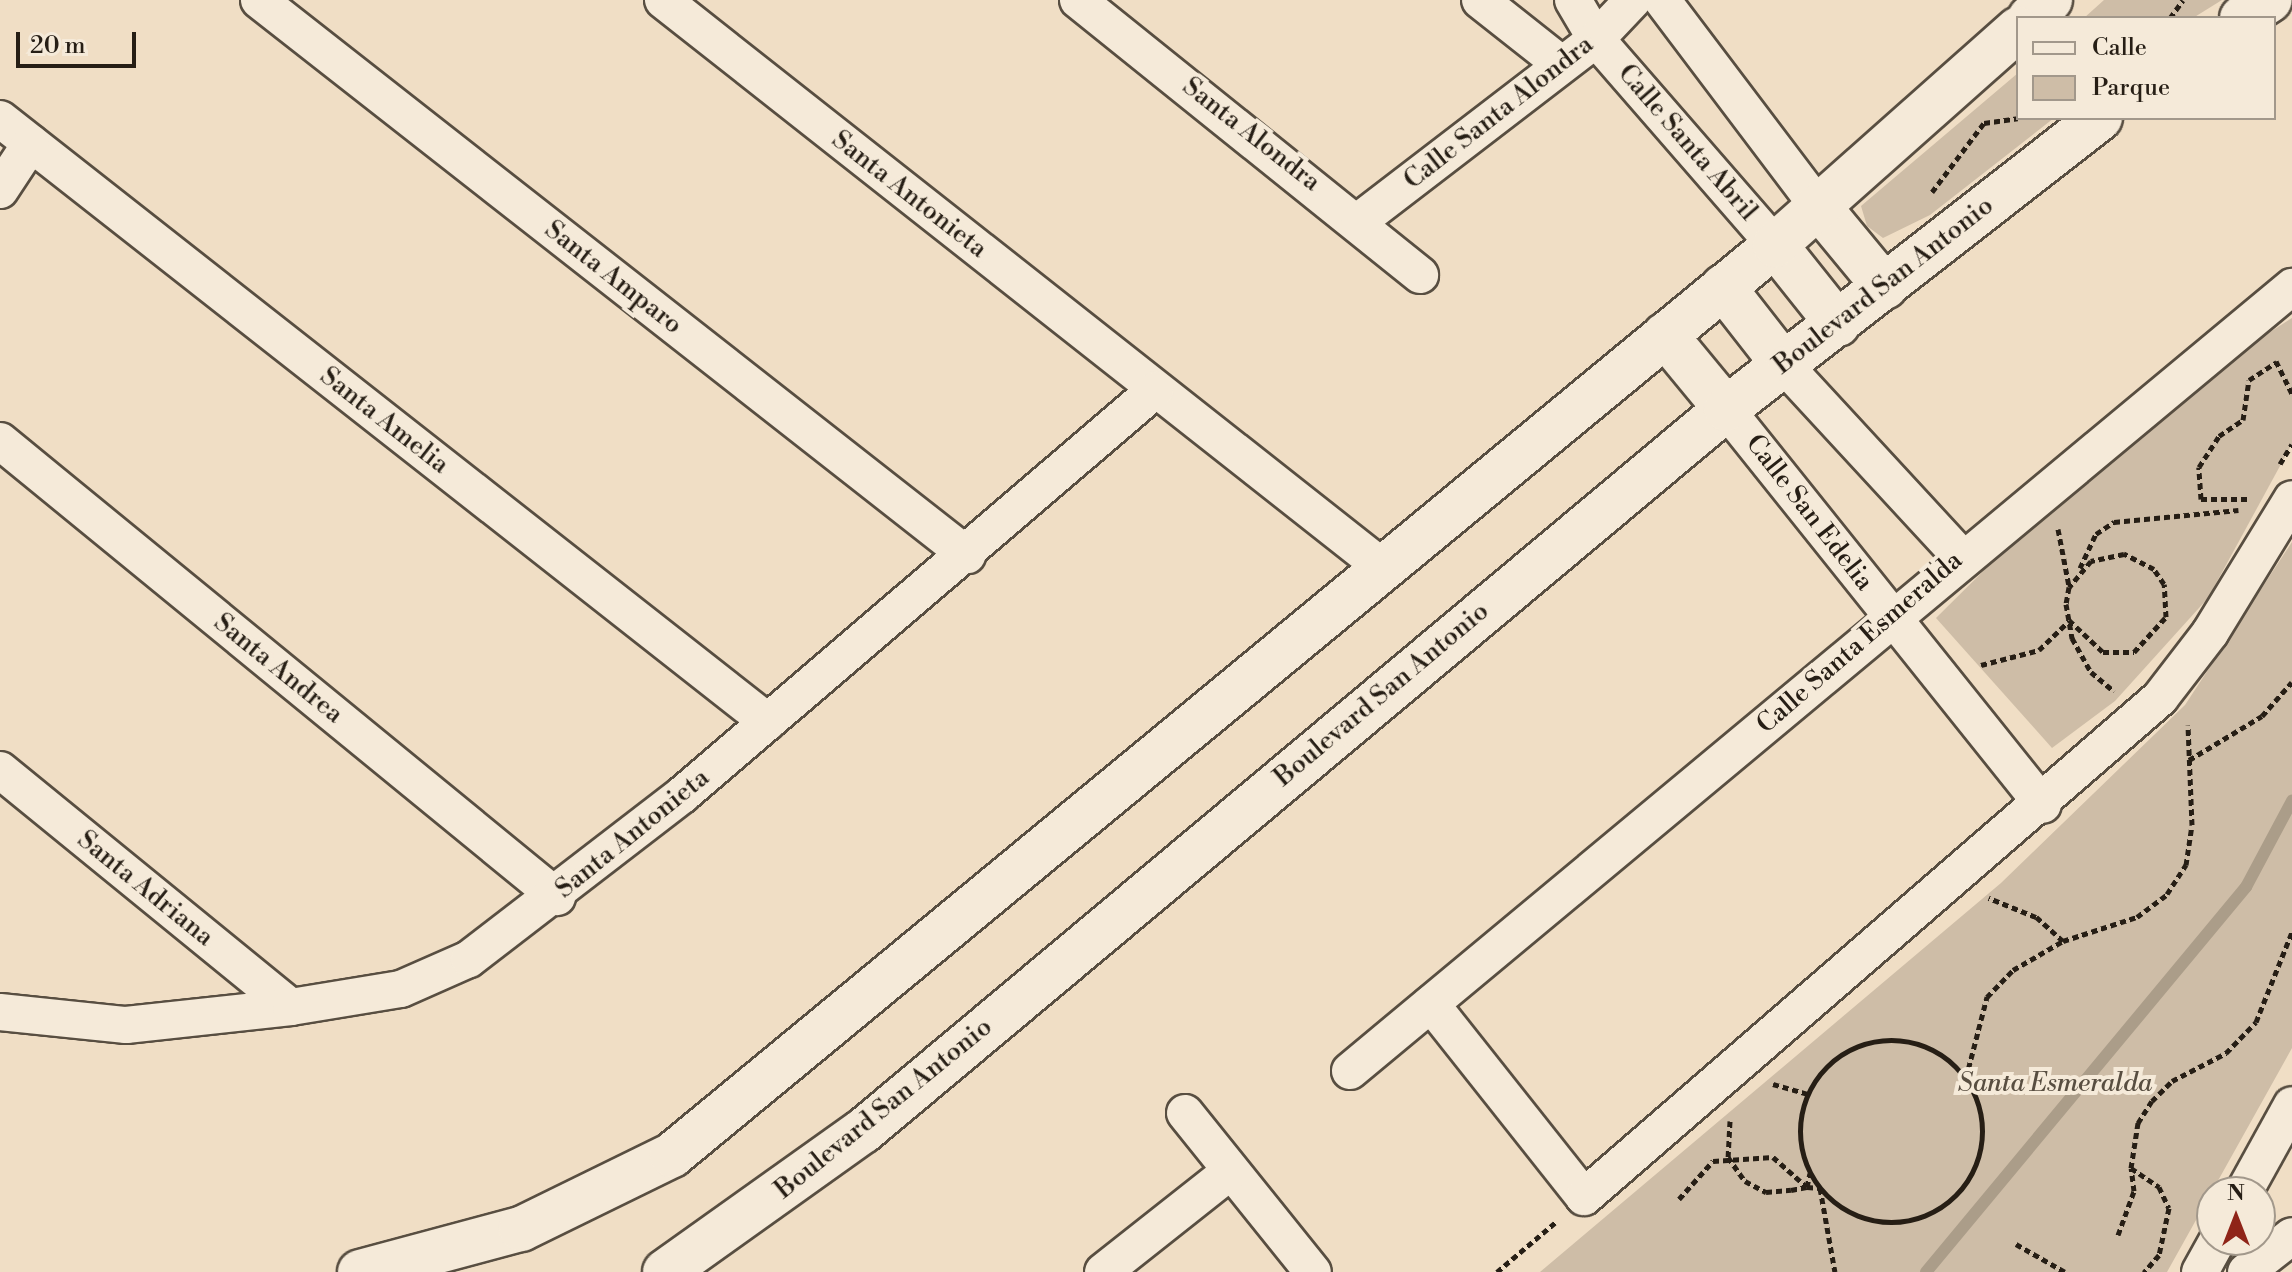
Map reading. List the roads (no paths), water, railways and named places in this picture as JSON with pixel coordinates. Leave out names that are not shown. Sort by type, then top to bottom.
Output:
[{"type":"street","name":"Santa Amparo","points":[[259,0],[967,555]]},
{"type":"street","name":"Santa Antonieta","points":[[663,0],[1381,566]]},
{"type":"street","name":"Santa Alondra","points":[[1078,0],[1359,221],[1420,275]]},
{"type":"street","points":[[1480,0],[1561,64]]},
{"type":"street","name":"Calle Santa Abril","points":[[1573,0],[1596,39],[1775,245]]},
{"type":"street","name":"Calle Santa Alondra","points":[[1359,221],[1596,39],[1633,0]]},
{"type":"street","points":[[1662,0],[1818,206],[1885,287]]},
{"type":"street","points":[[2032,16],[2050,0]]},
{"type":"street","points":[[2245,16],[2270,0]]},
{"type":"street","points":[[360,1272],[420,1264],[521,1229],[672,1155],[1087,819],[1381,566],[1775,245],[2016,31]]},
{"type":"street","name":"Santa Amelia","points":[[0,119],[768,722]]},
{"type":"street","name":"Boulevard San Antonio","points":[[665,1272],[863,1131],[1726,409],[2097,120]]},
{"type":"street","points":[[0,190],[31,143]]},
{"type":"street","points":[[1775,245],[1838,324]]},
{"type":"street","points":[[1723,287],[1784,365],[1961,557]]},
{"type":"street","name":"Calle Santa Esmeralda","points":[[1350,1071],[1893,619],[1961,557],[2292,287]]},
{"type":"street","points":[[1665,335],[1726,409]]},
{"type":"street","name":"Santa Antonieta","points":[[0,1012],[126,1025],[291,1007],[401,989],[469,959],[557,897],[768,722],[967,555],[1155,390]]},
{"type":"street","name":"Calle San Edelia","points":[[1726,409],[2043,805]]},
{"type":"street","name":"Santa Andrea","points":[[0,441],[557,897]]},
{"type":"street","points":[[1431,1004],[1584,1197],[2043,805],[2144,691],[2210,633],[2276,489]]},
{"type":"street","name":"Santa Adriana","points":[[0,770],[291,1007]]},
{"type":"street","points":[[2253,1176],[2292,1105]]},
{"type":"street","points":[[1185,1113],[1313,1272]]},
{"type":"street","points":[[1103,1272],[1231,1171]]},
{"type":"street","points":[[2246,1272],[2292,1236]]},
{"type":"waterway","points":[[1926,1272],[2246,887],[2292,801]]},
{"type":"park label","name":"Santa Esmeralda","points":[[2055,1084]]}]
